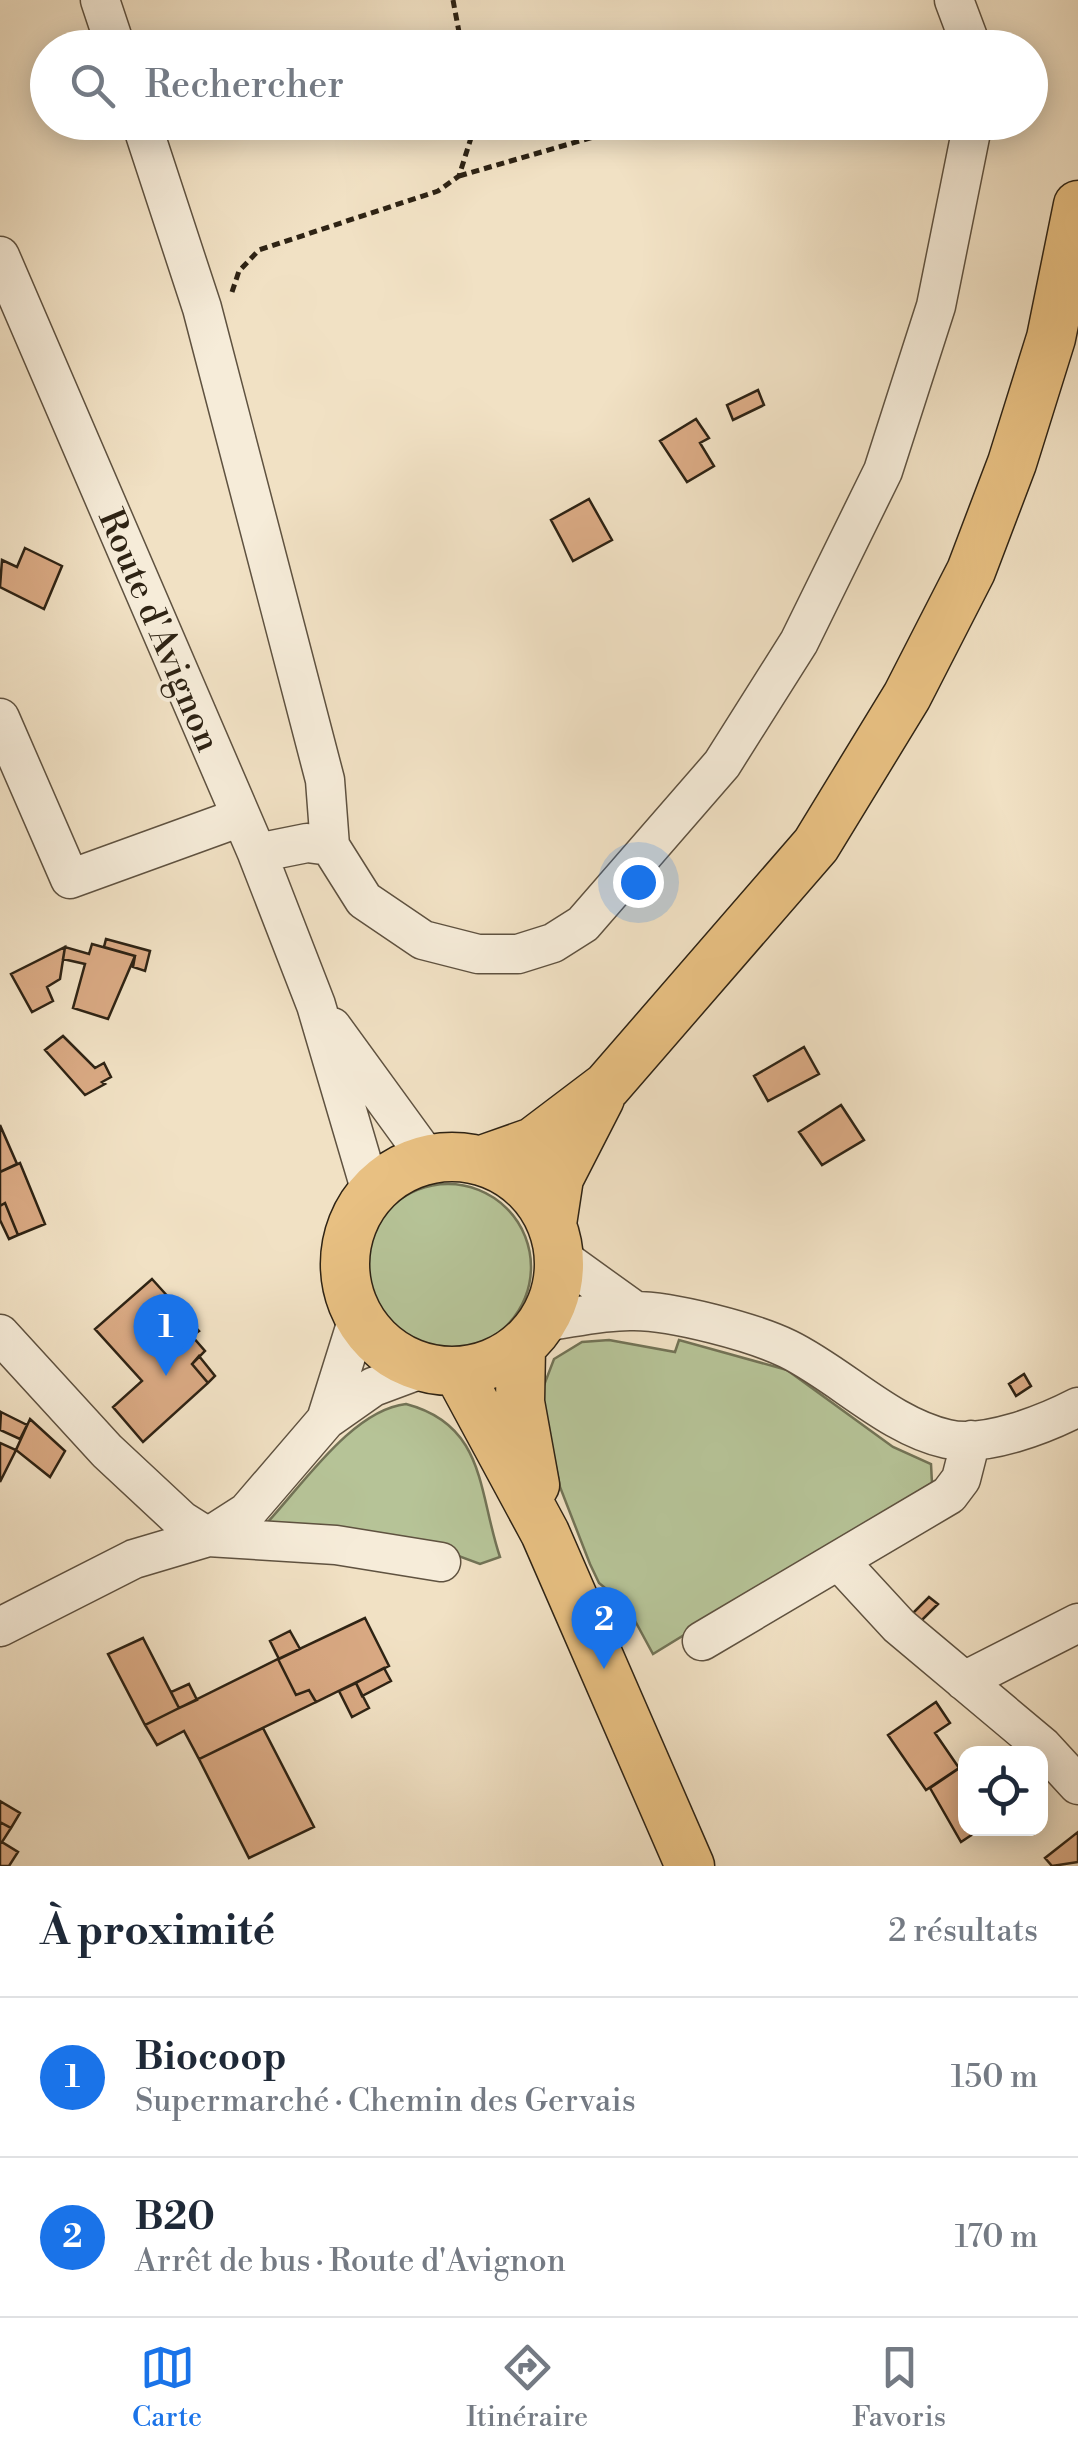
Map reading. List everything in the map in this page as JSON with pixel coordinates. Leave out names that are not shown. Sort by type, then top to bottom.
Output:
[{"type":"main road","points":[[482,1160],[534,1142],[606,1086],[816,845],[907,696],[971,571],[1012,463],[1050,338],[1078,205]]},
{"type":"main road","points":[[545,1532],[520,1402],[532,1334],[558,1288],[559,1178],[606,1086]]},
{"type":"main road","points":[[532,1334],[491,1365],[441,1370],[396,1357],[358,1318],[346,1286],[344,1253],[353,1220],[371,1192],[397,1171],[428,1158],[455,1156],[482,1160],[524,1184],[556,1241]]},
{"type":"main road","points":[[441,1370],[545,1532],[690,1866]]},
{"type":"street","points":[[100,0],[110,30]]},
{"type":"street","points":[[954,0],[965,30]]},
{"type":"street","points":[[147,140],[202,308],[320,762],[330,846],[364,900],[423,940],[478,954],[518,954],[554,944],[583,924],[722,764],[799,642],[883,471],[936,306],[969,140]]},
{"type":"street","name":"Route d'Avignon","points":[[0,256],[257,853],[316,1005]]},
{"type":"street","points":[[0,718],[70,879],[241,817]]},
{"type":"street","points":[[257,853],[307,843],[330,846]]},
{"type":"street","points":[[316,1005],[428,1158]]},
{"type":"street","points":[[316,1005],[371,1192]]},
{"type":"street","points":[[556,1241],[635,1310]]},
{"type":"street","points":[[532,1334],[635,1310],[741,1332],[788,1350],[892,1414],[947,1439],[971,1440],[1042,1426],[1078,1407]]},
{"type":"street","points":[[326,1420],[358,1318]]},
{"type":"street","points":[[0,1334],[107,1451],[181,1520],[208,1537],[336,1545],[441,1562]]},
{"type":"street","points":[[0,1626],[134,1559],[208,1537],[248,1512],[326,1420],[373,1387],[441,1370]]},
{"type":"street","points":[[702,1641],[949,1495],[960,1480],[971,1440]]},
{"type":"street","points":[[840,1562],[899,1626],[1042,1746],[1078,1785]]},
{"type":"street","points":[[964,1682],[1078,1623]]},
{"type":"path","points":[[452,0],[458,30]]},
{"type":"path","points":[[459,176],[470,140]]},
{"type":"path","points":[[231,296],[239,270],[259,250],[438,190],[459,176],[583,140]]},
{"type":"green space","points":[[448,1184],[480,1190],[507,1208],[525,1235],[531,1267],[525,1299],[507,1326],[480,1344],[448,1350],[416,1344],[389,1326],[371,1299],[365,1267],[371,1235],[389,1208],[416,1190]]},
{"type":"green space","points":[[609,1340],[675,1352],[679,1340],[787,1370],[893,1447],[931,1464],[932,1483],[653,1654],[627,1606],[599,1583],[590,1564],[560,1487],[541,1393],[554,1359],[582,1342]]},
{"type":"green space","points":[[406,1404],[432,1414],[465,1444],[482,1486],[500,1557],[480,1564],[418,1541],[265,1525],[347,1435],[386,1409]]},
{"type":"building","points":[[758,390],[764,405],[733,420],[727,405]]},
{"type":"building","points":[[696,419],[709,438],[700,443],[714,466],[687,482],[660,441]]},
{"type":"building","points":[[589,499],[612,540],[573,561],[551,520]]},
{"type":"building","points":[[25,548],[62,566],[44,609],[0,587],[2,560],[17,567]]},
{"type":"building","points":[[106,939],[150,951],[145,971],[133,967],[135,956],[104,947]]},
{"type":"building","points":[[92,944],[135,956],[108,1019],[73,1008],[85,964],[63,959],[65,947],[89,954]]},
{"type":"building","points":[[65,947],[60,979],[47,987],[53,1001],[32,1012],[11,974]]},
{"type":"building","points":[[63,1036],[95,1068],[104,1063],[111,1077],[102,1082],[105,1084],[85,1095],[45,1050]]},
{"type":"building","points":[[804,1047],[819,1074],[768,1101],[754,1076]]},
{"type":"building","points":[[841,1105],[864,1140],[822,1165],[799,1132]]},
{"type":"building","points":[[0,1125],[17,1164],[0,1172]]},
{"type":"building","points":[[20,1163],[45,1224],[18,1235],[5,1203],[0,1206],[0,1172]]},
{"type":"building","points":[[5,1203],[18,1235],[9,1239],[0,1220],[0,1206]]},
{"type":"building","points":[[152,1279],[199,1331],[192,1336],[205,1351],[192,1364],[208,1383],[143,1442],[113,1407],[142,1381],[95,1329]]},
{"type":"building","points":[[199,1356],[215,1376],[208,1383],[192,1364]]},
{"type":"building","points":[[1024,1374],[1031,1386],[1016,1396],[1009,1384]]},
{"type":"building","points":[[1,1412],[27,1425],[20,1439],[0,1430]]},
{"type":"building","points":[[30,1419],[65,1451],[50,1477],[16,1450]]},
{"type":"building","points":[[0,1443],[16,1450],[0,1482]]},
{"type":"building","points":[[929,1597],[938,1604],[921,1621],[913,1613]]},
{"type":"building","points":[[365,1618],[389,1666],[316,1702],[309,1690],[296,1695],[278,1659]]},
{"type":"building","points":[[290,1631],[300,1649],[279,1659],[270,1641]]},
{"type":"building","points":[[143,1638],[179,1708],[145,1725],[108,1654]]},
{"type":"building","points":[[278,1659],[296,1695],[309,1690],[316,1702],[199,1759],[184,1731],[157,1745],[145,1725]]},
{"type":"building","points":[[384,1668],[391,1681],[362,1696],[356,1683]]},
{"type":"building","points":[[356,1683],[369,1708],[352,1717],[339,1691]]},
{"type":"building","points":[[189,1684],[197,1700],[179,1708],[171,1692]]},
{"type":"building","points":[[936,1702],[950,1723],[935,1733],[958,1769],[926,1790],[888,1735]]},
{"type":"building","points":[[263,1728],[314,1827],[249,1858],[199,1759]]},
{"type":"building","points":[[958,1769],[958,1836],[970,1836],[961,1842],[930,1788]]},
{"type":"building","points":[[0,1801],[20,1813],[11,1828],[0,1822]]},
{"type":"building","points":[[0,1822],[11,1828],[2,1842],[18,1852],[9,1866],[0,1866]]},
{"type":"building","points":[[1078,1832],[1078,1862],[1052,1866],[1045,1858]]},
{"type":"place","name":"Biocoop","points":[[166,1376]]},
{"type":"place","name":"B20","points":[[604,1669]]}]
